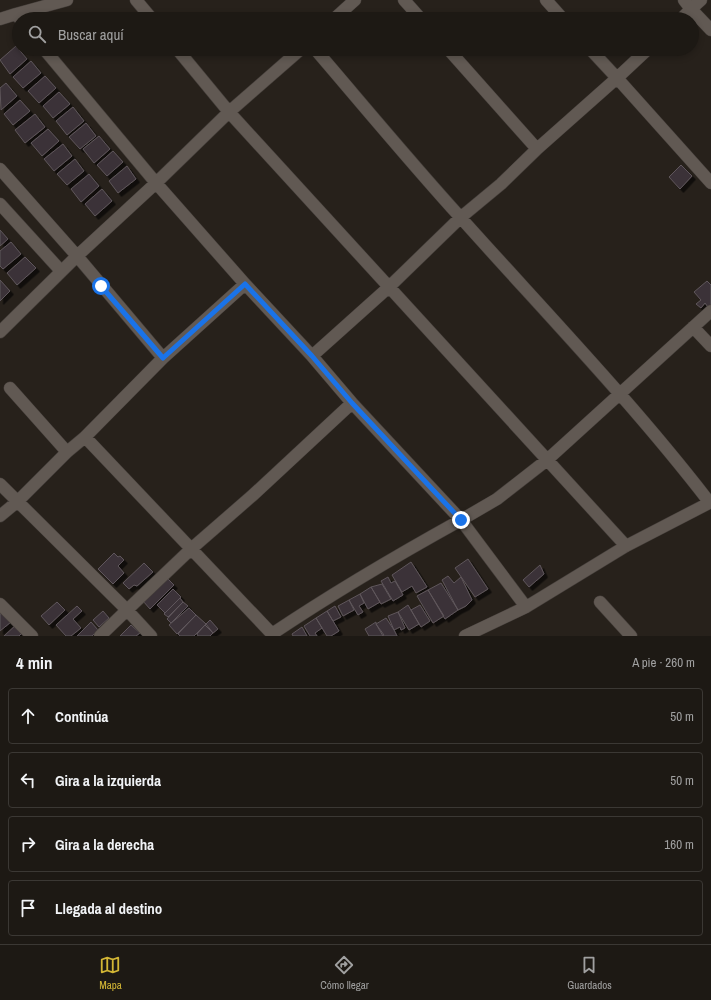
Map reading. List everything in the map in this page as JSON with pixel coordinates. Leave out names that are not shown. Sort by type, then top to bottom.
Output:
[{"type":"street","points":[[30,12],[67,0]]},
{"type":"street","points":[[136,0],[146,12]]},
{"type":"street","points":[[342,12],[355,0]]},
{"type":"street","points":[[404,0],[415,12]]},
{"type":"street","points":[[546,0],[557,12]]},
{"type":"street","points":[[695,12],[688,4],[701,0]]},
{"type":"street","points":[[699,16],[711,30]]},
{"type":"street","points":[[0,19],[12,17]]},
{"type":"street","points":[[50,56],[156,183],[245,284],[312,356],[352,403],[461,520],[526,607]]},
{"type":"street","points":[[183,56],[229,112],[626,546]]},
{"type":"street","points":[[0,332],[61,271],[156,183],[229,112],[294,56]]},
{"type":"street","points":[[321,56],[460,218],[620,393],[711,502],[626,546],[526,607],[465,636]]},
{"type":"street","points":[[454,56],[537,149]]},
{"type":"street","points":[[597,56],[711,183]]},
{"type":"street","points":[[312,356],[389,287],[460,218],[501,184],[537,149],[641,56]]},
{"type":"street","points":[[0,169],[77,256],[163,358]]},
{"type":"street","points":[[0,204],[61,271]]},
{"type":"street","points":[[0,516],[18,501],[67,452],[85,437],[163,358],[245,284]]},
{"type":"street","points":[[85,437],[272,635],[308,610],[411,547],[497,499],[547,460],[711,311]]},
{"type":"street","points":[[693,327],[711,346]]},
{"type":"street","points":[[10,388],[67,452]]},
{"type":"street","points":[[100,636],[191,549],[253,495],[352,403]]},
{"type":"street","points":[[0,484],[151,636]]},
{"type":"street","points":[[600,602],[631,636]]},
{"type":"street","points":[[0,604],[32,636]]},
{"type":"building","points":[[12,50],[12,56],[24,56],[27,59],[10,74],[0,60]]},
{"type":"building","points":[[31,61],[41,73],[23,88],[13,77]]},
{"type":"building","points":[[45,76],[56,88],[39,103],[28,91]]},
{"type":"building","points":[[6,83],[17,96],[1,110],[0,88]]},
{"type":"building","points":[[59,92],[70,104],[53,118],[43,106]]},
{"type":"building","points":[[20,100],[30,111],[13,125],[4,114]]},
{"type":"building","points":[[73,107],[84,121],[67,135],[56,121]]},
{"type":"building","points":[[35,114],[45,127],[25,143],[15,130]]},
{"type":"building","points":[[86,123],[96,136],[80,149],[69,137]]},
{"type":"building","points":[[48,129],[59,141],[42,156],[31,143]]},
{"type":"building","points":[[99,136],[110,149],[94,163],[83,149]]},
{"type":"building","points":[[63,144],[72,156],[54,171],[44,159]]},
{"type":"building","points":[[113,151],[123,162],[107,176],[97,165]]},
{"type":"building","points":[[75,159],[84,171],[67,185],[57,174]]},
{"type":"building","points":[[681,165],[692,176],[680,189],[669,177]]},
{"type":"building","points":[[127,166],[136,179],[118,193],[109,181]]},
{"type":"building","points":[[89,174],[99,186],[81,202],[71,189]]},
{"type":"building","points":[[102,189],[112,201],[95,216],[85,204]]},
{"type":"building","points":[[0,230],[8,239],[0,246]]},
{"type":"building","points":[[11,242],[21,254],[3,269],[0,266],[0,251]]},
{"type":"building","points":[[25,257],[36,268],[17,285],[7,273]]},
{"type":"building","points":[[0,280],[10,291],[0,301]]},
{"type":"building","points":[[707,281],[711,285],[711,305],[708,307],[705,303],[701,308],[696,304],[701,300],[694,292]]},
{"type":"building","points":[[114,553],[124,560],[118,566],[124,573],[113,584],[98,569]]},
{"type":"building","points":[[468,559],[488,589],[475,597],[455,568]]},
{"type":"building","points":[[411,562],[427,587],[416,593],[412,586],[402,592],[392,575]]},
{"type":"building","points":[[144,563],[153,572],[137,586],[134,585],[129,589],[123,583]]},
{"type":"building","points":[[540,565],[544,574],[529,587],[523,580]]},
{"type":"building","points":[[448,576],[454,583],[461,577],[472,600],[466,606],[458,610],[442,580]]},
{"type":"building","points":[[388,577],[391,583],[395,581],[403,595],[393,601],[381,581]]},
{"type":"building","points":[[167,578],[174,585],[150,609],[143,601]]},
{"type":"building","points":[[441,583],[458,610],[445,619],[428,590]]},
{"type":"building","points":[[382,584],[391,599],[381,604],[371,587]]},
{"type":"building","points":[[371,587],[380,602],[368,609],[360,594]]},
{"type":"building","points":[[173,589],[181,597],[165,613],[157,605]]},
{"type":"building","points":[[428,590],[444,616],[433,623],[417,596]]},
{"type":"building","points":[[360,594],[364,603],[359,606],[363,612],[358,615],[349,600]]},
{"type":"building","points":[[180,598],[183,602],[168,617],[164,614]]},
{"type":"building","points":[[349,600],[354,610],[343,616],[338,606]]},
{"type":"building","points":[[57,602],[65,610],[49,625],[41,616]]},
{"type":"building","points":[[183,602],[188,606],[171,623],[167,619]]},
{"type":"building","points":[[408,605],[419,624],[409,630],[398,612]]},
{"type":"building","points":[[420,605],[430,621],[421,627],[411,610]]},
{"type":"building","points":[[77,606],[82,611],[73,619],[81,628],[71,636],[66,636],[56,625]]},
{"type":"building","points":[[335,606],[341,617],[333,621],[327,611]]},
{"type":"building","points":[[189,608],[196,615],[177,634],[169,625]]},
{"type":"building","points":[[103,611],[109,618],[99,627],[93,620]]},
{"type":"building","points":[[327,611],[339,631],[331,636],[327,636],[316,618]]},
{"type":"building","points":[[3,612],[11,622],[0,631],[0,614]]},
{"type":"building","points":[[398,612],[405,628],[401,630],[400,627],[394,630],[388,616]]},
{"type":"building","points":[[196,615],[206,624],[194,636],[180,636],[178,634]]},
{"type":"building","points":[[316,618],[322,628],[315,633],[317,636],[310,636],[304,626]]},
{"type":"building","points":[[386,618],[397,636],[383,636],[376,624]]},
{"type":"building","points":[[210,620],[218,629],[213,633],[206,624]]},
{"type":"building","points":[[91,622],[98,630],[92,636],[77,636]]},
{"type":"building","points":[[376,622],[384,635],[369,636],[365,629]]},
{"type":"building","points":[[17,624],[24,631],[19,636],[4,636]]},
{"type":"building","points":[[131,625],[140,633],[136,636],[120,636]]},
{"type":"building","points":[[205,625],[213,633],[210,636],[198,636],[197,634]]},
{"type":"building","points":[[302,627],[307,636],[293,636],[292,634]]},
{"type":"route","points":[[101,286],[163,358],[245,284],[312,356],[352,403],[461,520]]}]
